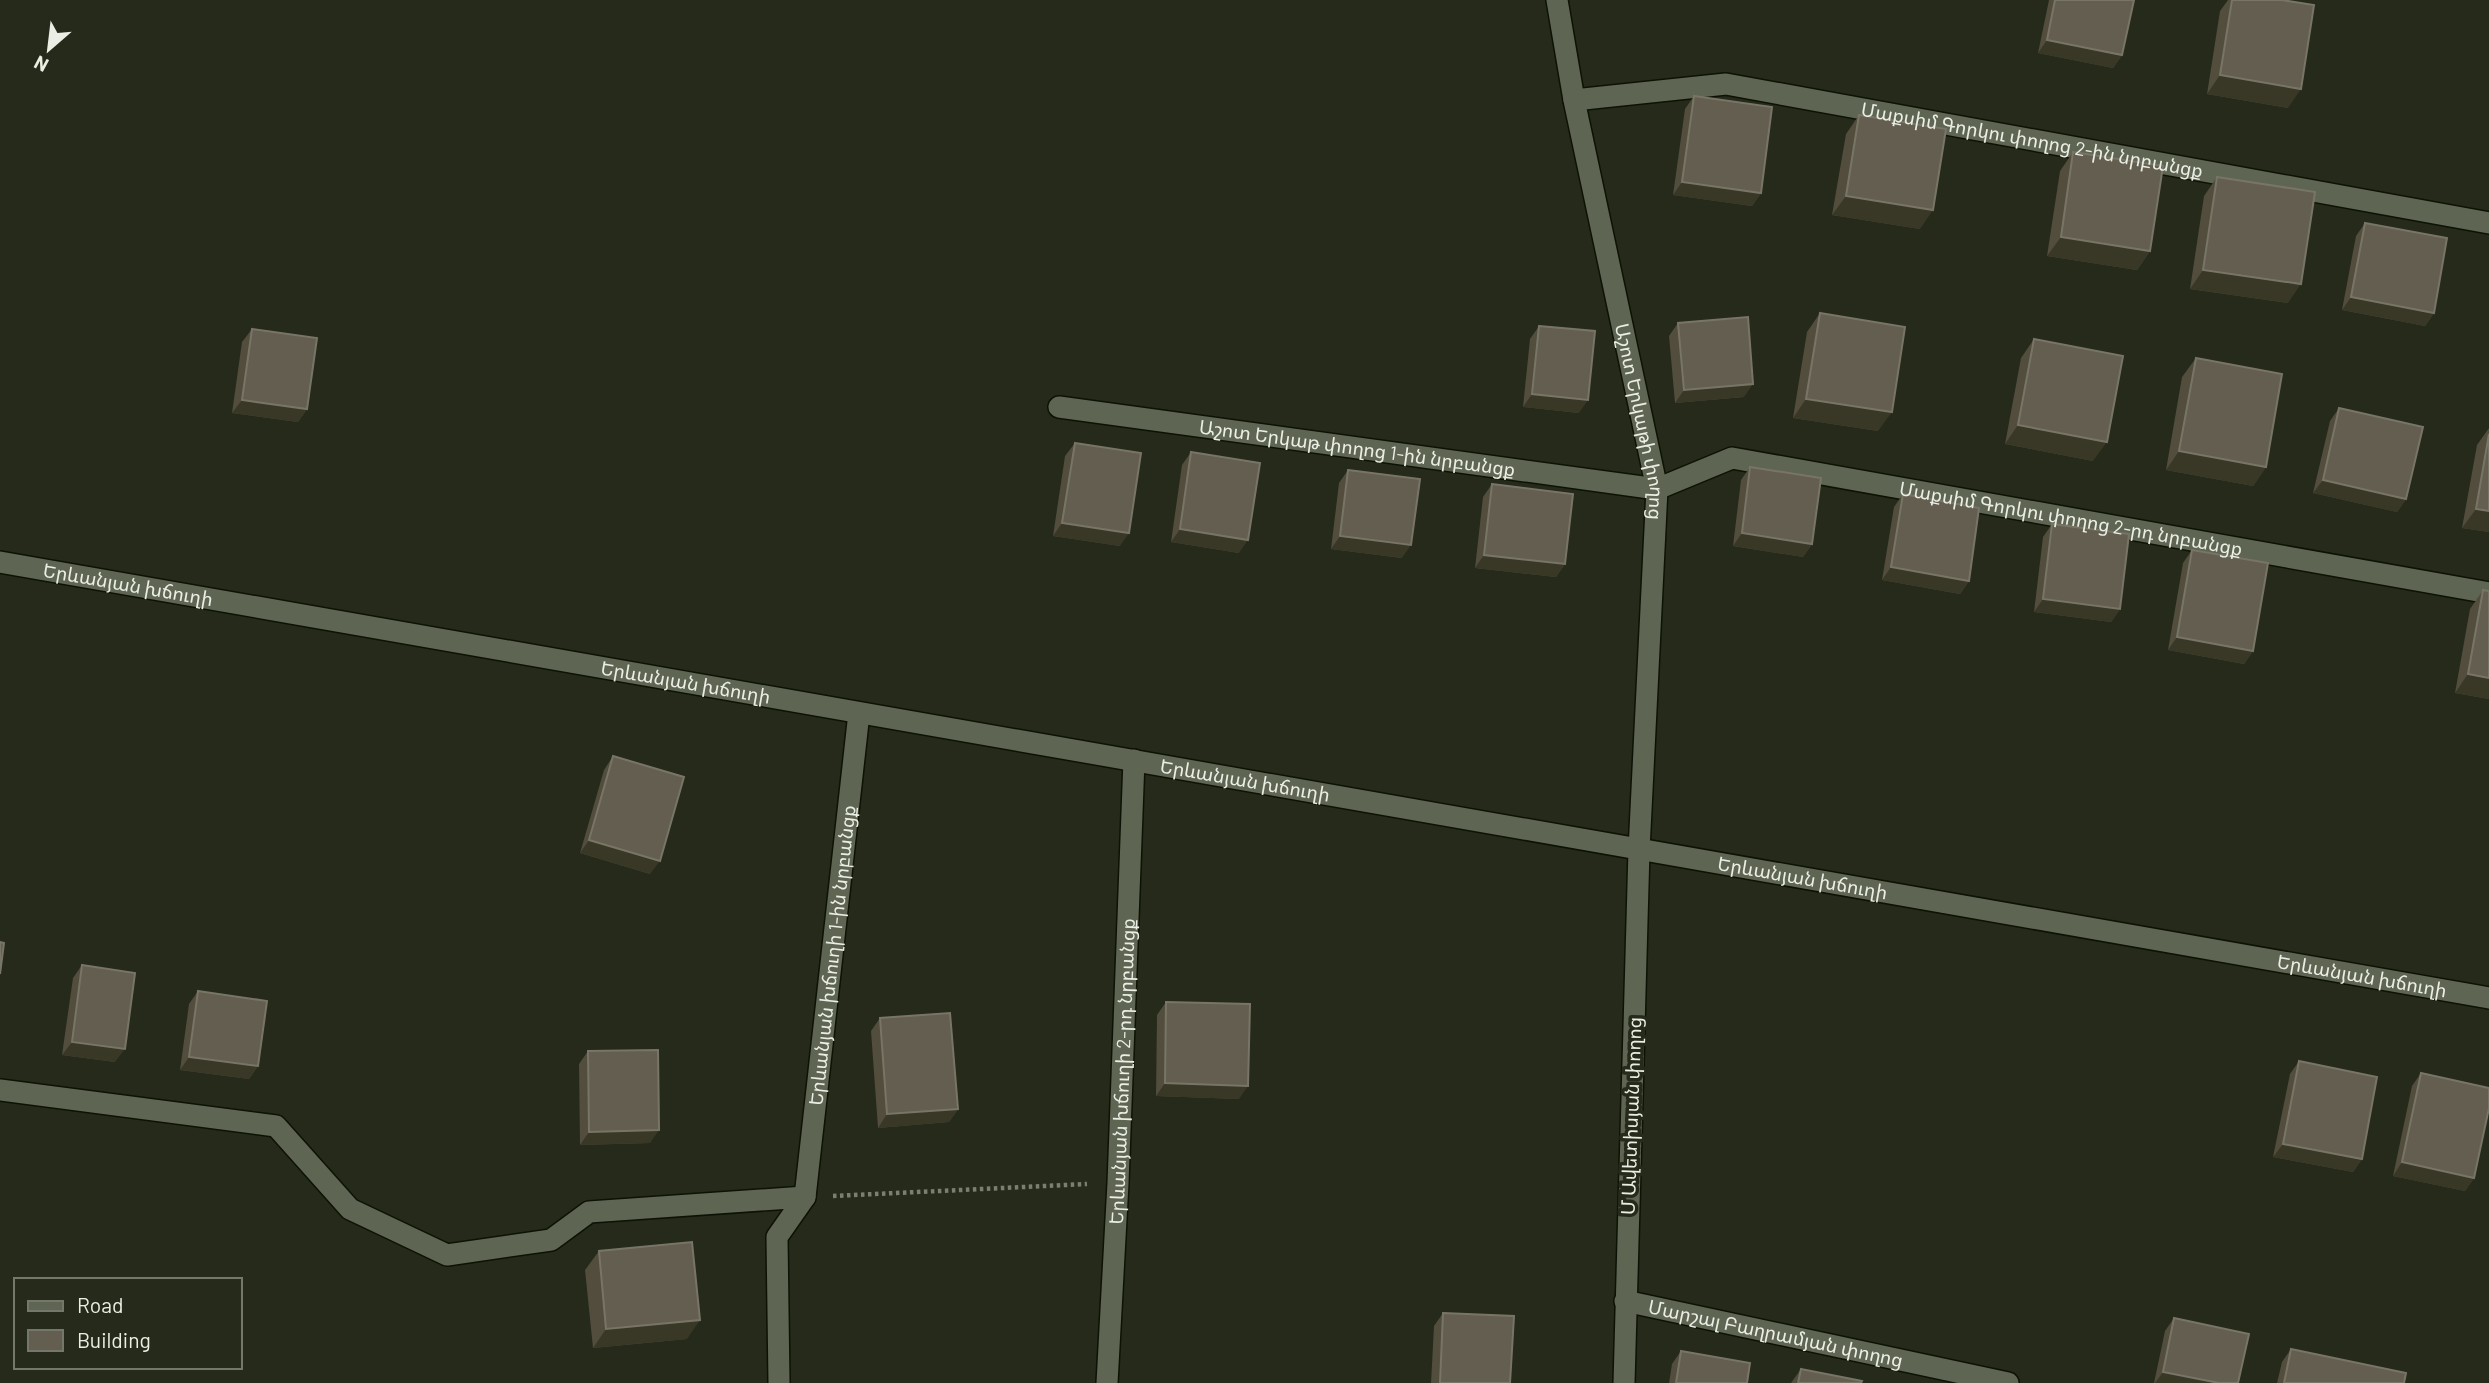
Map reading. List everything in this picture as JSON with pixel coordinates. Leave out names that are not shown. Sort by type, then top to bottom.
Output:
[{"type":"street","name":"Աշոտ Երկաթի փողոց","points":[[1558,0],[1574,100],[1657,489],[1639,850]]},
{"type":"street","name":"Մաքսիմ Գորկու փողոց 2-ին նրբանցք","points":[[1574,100],[1726,84],[2489,223]]},
{"type":"street","name":"Աշոտ Երկաթ փողոց 1-ին նրբանցք","points":[[1059,407],[1657,489]]},
{"type":"street","name":"Մաքսիմ Գորկու փողոց 2-րդ նրբանցք","points":[[1657,489],[1732,458],[2489,593]]},
{"type":"street","name":"Երևանյան խճուղի","points":[[0,562],[2489,998]]},
{"type":"street","name":"Երևանյան խճուղի 1-ին նրբանցք","points":[[779,1383],[777,1237],[805,1197],[859,713]]},
{"type":"street","name":"Երևանյան խճուղի 2-րդ նրբանցք","points":[[1107,1383],[1135,761]]},
{"type":"street","name":"Մ Ավետիսյան փողոց","points":[[1624,1383],[1639,850]]},
{"type":"street","points":[[0,1090],[276,1126],[350,1209],[447,1255],[551,1240],[589,1212],[805,1197]]},
{"type":"street","name":"Մարշալ Բաղրամյան փողոց","points":[[1625,1301],[2008,1383]]},
{"type":"path","points":[[805,1197],[1118,1183]]},
{"type":"building","points":[[2055,0],[2134,0],[2122,55],[2047,40]]},
{"type":"building","points":[[2232,0],[2282,0],[2314,5],[2301,89],[2220,75]]},
{"type":"building","points":[[1694,96],[1772,107],[1761,193],[1682,182]]},
{"type":"building","points":[[1859,115],[1946,129],[1933,210],[1846,196]]},
{"type":"building","points":[[2073,152],[2163,166],[2150,251],[2061,237]]},
{"type":"building","points":[[2217,177],[2315,192],[2301,284],[2203,270]]},
{"type":"building","points":[[2365,223],[2447,238],[2434,313],[2351,297]]},
{"type":"building","points":[[1820,313],[1905,327],[1892,412],[1806,399]]},
{"type":"building","points":[[1748,317],[1753,384],[1684,390],[1678,323]]},
{"type":"building","points":[[1539,326],[1595,331],[1588,400],[1532,394]]},
{"type":"building","points":[[252,329],[317,338],[307,409],[242,400]]},
{"type":"building","points":[[2034,339],[2123,356],[2107,442],[2018,425]]},
{"type":"building","points":[[2196,358],[2282,374],[2266,467],[2179,451]]},
{"type":"building","points":[[2339,408],[2423,427],[2406,499],[2323,480]]},
{"type":"building","points":[[2489,434],[2489,511],[2476,509]]},
{"type":"building","points":[[1075,443],[1141,453],[1129,533],[1062,523]]},
{"type":"building","points":[[1191,452],[1260,463],[1248,540],[1180,529]]},
{"type":"building","points":[[1750,467],[1821,478],[1812,544],[1742,533]]},
{"type":"building","points":[[1348,470],[1420,479],[1411,545],[1340,536]]},
{"type":"building","points":[[1492,484],[1573,494],[1565,564],[1484,555]]},
{"type":"building","points":[[1903,494],[1979,508],[1969,581],[1891,567]]},
{"type":"building","points":[[2052,524],[2129,534],[2120,609],[2043,599]]},
{"type":"building","points":[[2192,550],[2268,563],[2253,651],[2177,637]]},
{"type":"building","points":[[2483,590],[2489,591],[2489,678],[2468,674]]},
{"type":"building","points":[[613,756],[684,777],[660,861],[589,840]]},
{"type":"building","points":[[0,942],[4,943],[0,974]]},
{"type":"building","points":[[82,965],[135,973],[125,1049],[72,1042]]},
{"type":"building","points":[[198,991],[267,1001],[258,1066],[189,1057]]},
{"type":"building","points":[[1166,1002],[1250,1004],[1248,1086],[1165,1083]]},
{"type":"building","points":[[950,1013],[958,1109],[887,1114],[880,1018]]},
{"type":"building","points":[[658,1050],[659,1130],[589,1132],[588,1051]]},
{"type":"building","points":[[2299,1061],[2377,1077],[2362,1159],[2283,1144]]},
{"type":"building","points":[[2421,1073],[2489,1088],[2489,1108],[2474,1178],[2402,1162]]},
{"type":"building","points":[[692,1242],[700,1320],[606,1329],[599,1251]]},
{"type":"building","points":[[1443,1313],[1514,1316],[1510,1383],[1440,1383]]},
{"type":"building","points":[[2174,1318],[2249,1334],[2238,1383],[2219,1383],[2163,1372]]},
{"type":"building","points":[[2291,1349],[2406,1373],[2404,1383],[2284,1383]]},
{"type":"building","points":[[1681,1351],[1750,1363],[1747,1383],[1676,1383]]},
{"type":"building","points":[[1801,1369],[1862,1381],[1798,1383]]}]
